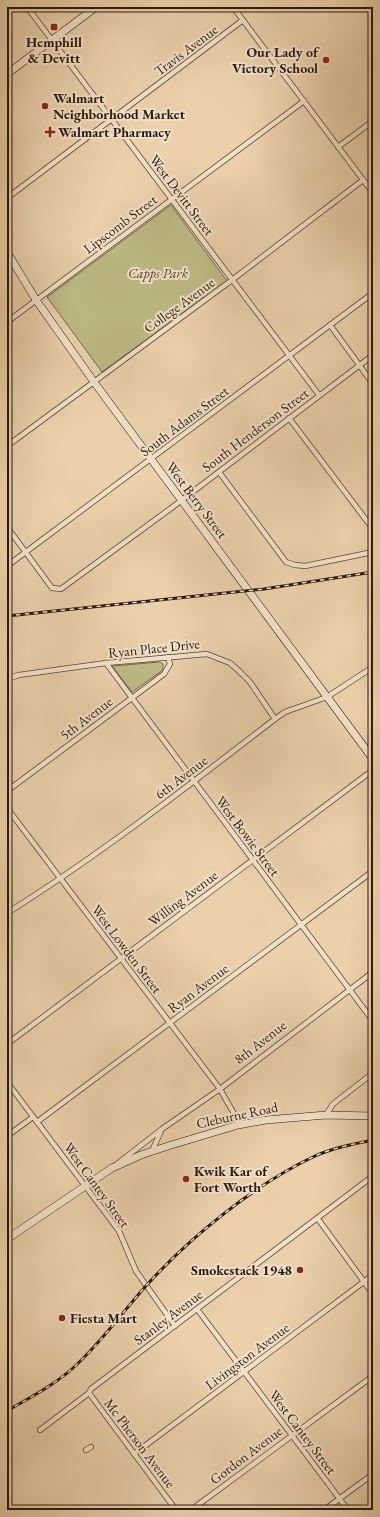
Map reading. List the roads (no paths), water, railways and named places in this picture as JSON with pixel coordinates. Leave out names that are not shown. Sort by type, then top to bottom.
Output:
[{"type":"main road","points":[[7,74],[96,7]]},
{"type":"main road","name":"West Berry Street","points":[[7,252],[36,300],[94,382],[373,759]]},
{"type":"main road","name":"Cleburne Road","points":[[112,1168],[152,1151],[238,1125],[292,1117],[373,1116]]},
{"type":"main road","name":"8th Avenue","points":[[7,1239],[112,1168]]},
{"type":"street","name":"West Devitt Street","points":[[26,7],[319,396]]},
{"type":"street","points":[[233,7],[373,193]]},
{"type":"street","name":"Travis Avenue","points":[[7,198],[243,20]]},
{"type":"street","name":"Lipscomb Street","points":[[7,322],[304,101]]},
{"type":"street","points":[[338,147],[373,121]]},
{"type":"street","name":"College Avenue","points":[[7,446],[232,280],[363,180]]},
{"type":"street","name":"South Adams Street","points":[[7,566],[373,293]]},
{"type":"street","points":[[330,326],[373,384]]},
{"type":"street","name":"South Henderson Street","points":[[26,553],[52,588],[61,589],[373,355]]},
{"type":"street","points":[[289,418],[373,529]]},
{"type":"street","points":[[219,472],[286,562],[305,566],[373,552]]},
{"type":"street","points":[[7,527],[26,553]]},
{"type":"street","name":"Ryan Place Drive","points":[[7,679],[106,663],[207,654],[230,663],[250,682],[275,719]]},
{"type":"street","name":"5th Avenue","points":[[7,791],[164,674],[170,664],[168,657]]},
{"type":"street","name":"West Bowie Street","points":[[106,663],[373,1021]]},
{"type":"street","name":"6th Avenue","points":[[7,913],[61,879],[194,782],[285,712],[327,697],[373,667]]},
{"type":"street","name":"Willing Avenue","points":[[7,1044],[373,770]]},
{"type":"street","name":"West Lowden Street","points":[[7,808],[220,1089],[237,1119],[238,1125]]},
{"type":"street","name":"Ryan Avenue","points":[[37,1122],[373,871]]},
{"type":"street","name":"8th Avenue","points":[[112,1168],[162,1129],[220,1089],[373,972]]},
{"type":"street","points":[[326,1116],[333,1104],[373,1073]]},
{"type":"street","name":"West Cantey Street","points":[[7,1082],[119,1231],[136,1271],[175,1326]]},
{"type":"street","points":[[7,1136],[33,1117]]},
{"type":"street","points":[[152,1151],[162,1129]]},
{"type":"street","name":"Stanley Avenue","points":[[40,1430],[373,1176]]},
{"type":"street","points":[[318,1219],[373,1294]]},
{"type":"street","name":"Livingston Avenue","points":[[134,1454],[373,1275]]},
{"type":"street","name":"West Cantey Street","points":[[197,1309],[348,1510]]},
{"type":"street","name":"Gordon Avenue","points":[[191,1510],[373,1376]]},
{"type":"street","name":"Mc Pherson Avenue","points":[[90,1391],[134,1454],[176,1510]]},
{"type":"street","points":[[86,1450],[91,1447]]},
{"type":"street","points":[[324,1510],[373,1474]]},
{"type":"railway","points":[[7,616],[264,589],[373,572]]},
{"type":"railway","points":[[7,1411],[49,1386],[73,1368],[110,1329],[162,1268],[202,1231],[246,1197],[269,1181],[315,1156],[336,1148],[373,1140]]},
{"type":"place","name":"Hemphill & Devitt","points":[[54,27]]},
{"type":"place","name":"Our Lady of Victory School","points":[[326,60]]},
{"type":"place","name":"Walmart Neighborhood Market","points":[[45,106]]},
{"type":"place","name":"Walmart Pharmacy","points":[[50,132]]},
{"type":"place","name":"Kwik Kar of Fort Worth","points":[[186,1179]]},
{"type":"place","name":"Smokestack 1948","points":[[300,1270]]},
{"type":"place","name":"Fiesta Mart","points":[[62,1318]]},
{"type":"park label","name":"Capps Park","points":[[158,273]]}]
